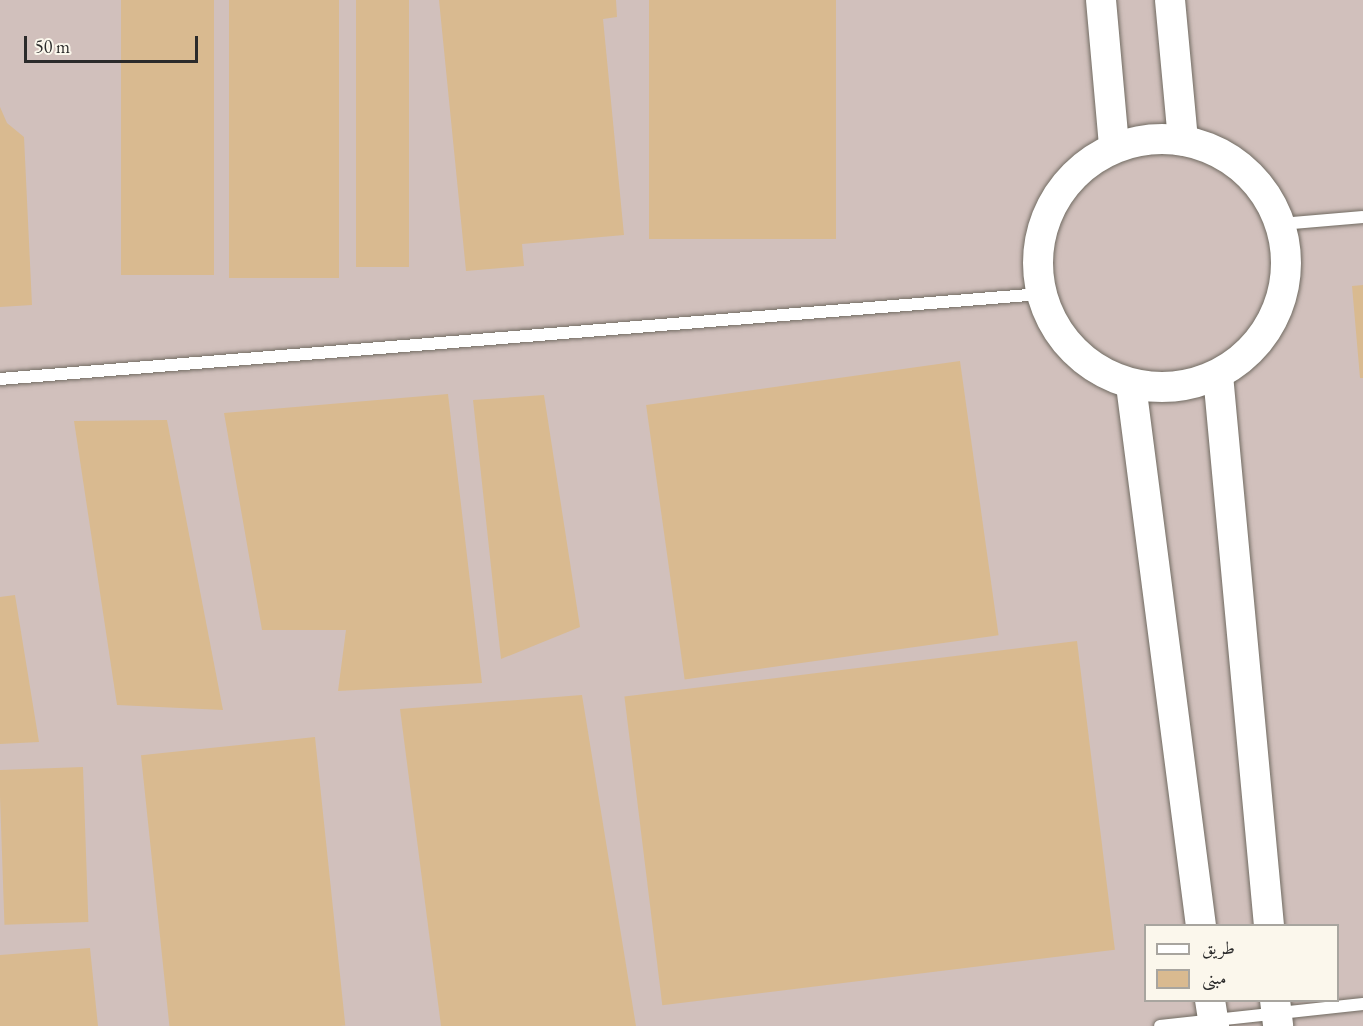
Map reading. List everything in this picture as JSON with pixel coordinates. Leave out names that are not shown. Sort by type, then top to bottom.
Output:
[{"type":"street","points":[[1101,0],[1114,147]]},
{"type":"street","points":[[1170,0],[1183,140]]},
{"type":"street","points":[[1148,139],[1183,140],[1225,156],[1259,184],[1281,224],[1287,268],[1278,311],[1254,349],[1218,375],[1176,388],[1131,385],[1083,358],[1059,334],[1040,294],[1037,249],[1050,207],[1076,171],[1114,147],[1148,139]]},
{"type":"street","points":[[1218,375],[1269,924]]},
{"type":"street","points":[[1131,385],[1201,924]]},
{"type":"lane","points":[[1281,224],[1363,217]]},
{"type":"lane","points":[[0,379],[1040,294]]},
{"type":"lane","points":[[1160,1026],[1212,1016],[1277,1013],[1363,1004]]},
{"type":"shaded area","points":[[0,0],[1363,0],[1363,1026],[0,1026]]},
{"type":"building","points":[[121,0],[214,0],[214,275],[121,275]]},
{"type":"building","points":[[229,0],[339,0],[339,278],[229,278]]},
{"type":"building","points":[[356,0],[409,0],[409,267],[356,267]]},
{"type":"building","points":[[439,0],[616,0],[617,17],[603,19],[624,235],[522,244],[524,266],[466,271]]},
{"type":"building","points":[[649,0],[836,0],[836,239],[649,239]]},
{"type":"building","points":[[0,107],[7,123],[24,137],[32,305],[0,307]]},
{"type":"building","points":[[1363,285],[1363,378],[1360,378],[1352,286]]},
{"type":"building","points":[[960,361],[999,635],[685,679],[646,405]]},
{"type":"building","points":[[448,394],[482,683],[338,691],[346,630],[262,630],[224,413]]},
{"type":"building","points":[[544,395],[580,627],[501,659],[473,400]]},
{"type":"building","points":[[167,420],[223,710],[117,705],[74,421]]},
{"type":"building","points":[[15,595],[39,742],[0,744],[0,597]]},
{"type":"building","points":[[1077,641],[1115,950],[662,1005],[624,697]]},
{"type":"building","points":[[582,695],[636,1026],[441,1026],[400,709]]},
{"type":"building","points":[[315,737],[345,1025],[169,1026],[141,755]]},
{"type":"building","points":[[83,767],[88,922],[4,925],[0,770]]},
{"type":"building","points":[[90,948],[98,1026],[0,1026],[0,955]]}]
